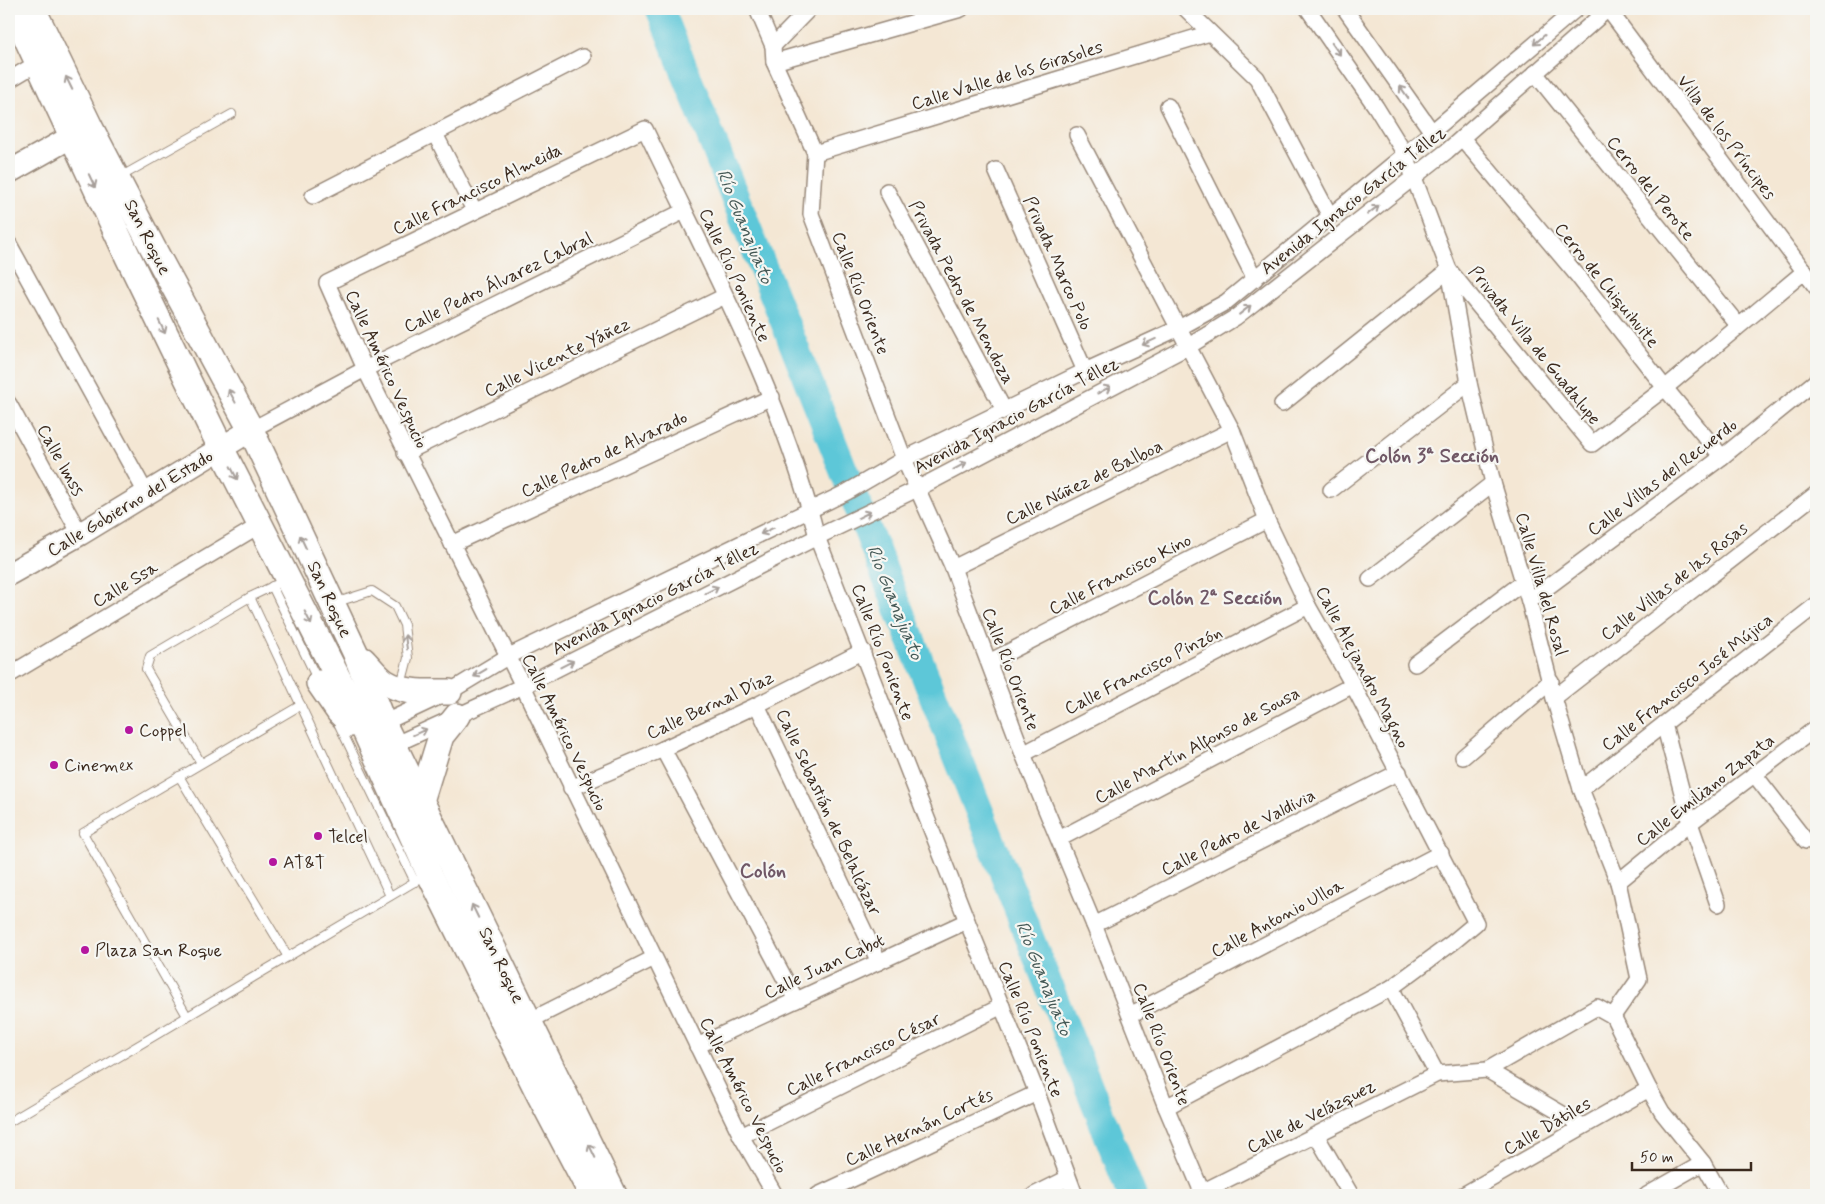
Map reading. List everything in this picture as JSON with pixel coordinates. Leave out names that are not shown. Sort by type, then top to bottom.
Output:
[{"type":"main road","name":"San Roque","points":[[13,9],[38,62],[81,132],[118,178],[153,248],[251,430],[355,652],[381,744],[381,786],[385,809],[417,872],[592,1195]]},
{"type":"main road","name":"San Roque","points":[[32,9],[81,132],[221,448],[260,525],[280,583],[381,744],[421,801],[614,1195]]},
{"type":"main road","points":[[355,652],[384,682],[400,689],[419,692],[449,692]]},
{"type":"main road","points":[[319,683],[339,712],[349,722],[381,744]]},
{"type":"main road","points":[[421,801],[441,736],[457,716]]},
{"type":"street","points":[[758,9],[773,46],[774,62],[815,153]]},
{"type":"street","points":[[773,46],[809,9]]},
{"type":"street","points":[[774,62],[961,9]]},
{"type":"street","points":[[1186,9],[1257,78],[1330,216]]},
{"type":"street","name":"Calle Villa del Rosal","points":[[1308,9],[1376,107],[1405,154],[1415,176],[1449,270],[1469,383],[1492,483],[1529,601],[1554,698],[1581,789],[1618,882],[1640,979],[1613,1016]]},
{"type":"street","points":[[1345,9],[1432,132]]},
{"type":"street","name":"Avenida Ignacio García Téllez","points":[[381,744],[449,692],[507,657],[847,492],[897,462],[1085,371],[1179,328],[1226,302],[1432,132],[1576,9]]},
{"type":"street","name":"Avenida Ignacio García Téllez","points":[[381,744],[457,716],[522,686],[911,492],[1189,346],[1236,317],[1415,176],[1462,138],[1608,9]]},
{"type":"street","name":"Villa de los Príncipes","points":[[1608,9],[1816,287]]},
{"type":"street","name":"Calle Valle de los Girasoles","points":[[815,153],[1210,33]]},
{"type":"street","points":[[313,196],[583,57]]},
{"type":"street","points":[[9,80],[38,62]]},
{"type":"street","name":"Cerro del Perote","points":[[1535,73],[1738,325]]},
{"type":"street","points":[[1168,106],[1255,279]]},
{"type":"street","name":"Calle Francisco Almeida","points":[[327,283],[645,128]]},
{"type":"street","name":"Calle Río Poniente","points":[[645,128],[772,397],[812,508],[820,536],[863,651],[967,921],[1037,1093],[1075,1195]]},
{"type":"street","points":[[9,172],[81,132]]},
{"type":"street","points":[[435,134],[474,210]]},
{"type":"street","name":"Calle Alejandro Magno","points":[[1077,135],[1232,430],[1267,520],[1308,606],[1353,685],[1476,923],[1424,965],[1391,988],[1166,1107]]},
{"type":"street","name":"Cerro de Chiquihuite","points":[[1462,138],[1577,275],[1665,388],[1722,457]]},
{"type":"street","name":"Calle Río Oriente","points":[[815,153],[811,214],[897,462],[911,492],[953,568],[1023,754],[1202,1192]]},
{"type":"street","name":"Privada Marco Polo","points":[[996,170],[1085,371]]},
{"type":"street","name":"Privada Pedro de Mendoza","points":[[886,191],[1004,410]]},
{"type":"street","name":"Calle Pedro Álvarez Cabral","points":[[251,430],[365,369],[684,211]]},
{"type":"street","points":[[9,244],[146,493]]},
{"type":"street","points":[[1282,404],[1449,270]]},
{"type":"street","name":"Privada Villa de Guadalupe","points":[[1449,270],[1592,444],[1665,388]]},
{"type":"street","points":[[1665,388],[1804,271]]},
{"type":"street","name":"Calle Américo Vespucio","points":[[327,283],[405,453],[522,686],[741,1136],[775,1195]]},
{"type":"street","name":"Calle Vicente Yáñez","points":[[405,453],[725,296]]},
{"type":"street","name":"Calle Villas del Recuerdo","points":[[1529,601],[1722,457],[1816,381]]},
{"type":"street","points":[[1331,490],[1469,383]]},
{"type":"street","name":"Calle Pedro de Alvarado","points":[[452,544],[772,397]]},
{"type":"street","name":"Calle Imss","points":[[9,404],[80,534]]},
{"type":"street","name":"Calle Gobierno del Estado","points":[[10,572],[80,534],[251,430]]},
{"type":"street","name":"Calle Núñez de Balboa","points":[[953,568],[1232,430]]},
{"type":"street","points":[[1370,579],[1492,483]]},
{"type":"street","name":"Calle Villas de las Rosas","points":[[1554,698],[1816,494]]},
{"type":"street","name":"Calle Francisco Kino","points":[[989,662],[1267,520]]},
{"type":"street","name":"Calle Ssa","points":[[9,674],[260,525]]},
{"type":"street","points":[[1415,664],[1522,583]]},
{"type":"street","name":"Calle Francisco José Mújica","points":[[1581,789],[1816,605]]},
{"type":"street","name":"Calle Francisco Pinzón","points":[[1023,754],[1308,606]]},
{"type":"street","name":"Calle Bernal Díaz","points":[[571,788],[663,749],[757,705],[863,651]]},
{"type":"street","points":[[1463,757],[1551,681]]},
{"type":"street","name":"Calle Martín Alfonso de Sousa","points":[[1059,839],[1353,685]]},
{"type":"street","name":"Calle Sebastián de Belalcázar","points":[[757,705],[879,962]]},
{"type":"street","points":[[1664,724],[1690,823],[1718,904]]},
{"type":"street","name":"Calle Emiliano Zapata","points":[[1618,882],[1690,823],[1816,728]]},
{"type":"street","points":[[663,749],[796,1000]]},
{"type":"street","name":"Calle Pedro de Valdivia","points":[[1094,925],[1399,772]]},
{"type":"street","points":[[1754,774],[1806,841]]},
{"type":"street","name":"Calle Antonio Ulloa","points":[[1130,1015],[1440,853]]},
{"type":"street","name":"Calle Juan Cabot","points":[[697,1046],[967,921]]},
{"type":"street","points":[[529,1021],[654,958]]},
{"type":"street","points":[[1391,988],[1437,1074],[1487,1070],[1597,1007],[1613,1016],[1662,1112],[1703,1163],[1722,1195]]},
{"type":"street","name":"Calle Francisco César","points":[[741,1136],[1002,1006]]},
{"type":"street","points":[[1487,1070],[1583,1126]]},
{"type":"street","name":"Calle de Velázquez","points":[[1202,1192],[1437,1074]]},
{"type":"street","name":"Calle Dátiles","points":[[1463,1195],[1650,1090]]},
{"type":"street","name":"Calle Hernán Cortés","points":[[818,1195],[1037,1093]]},
{"type":"street","points":[[1316,1135],[1351,1195]]},
{"type":"street","points":[[1647,1195],[1703,1163]]},
{"type":"street","points":[[1034,1195],[1068,1178]]},
{"type":"lane","points":[[118,178],[232,114]]},
{"type":"lane","points":[[9,1122],[390,896],[417,872],[319,683],[280,583],[250,597],[150,656],[146,669],[201,764]]},
{"type":"lane","points":[[332,604],[372,591],[395,606],[404,625],[408,658],[400,689]]},
{"type":"lane","points":[[250,597],[390,896]]},
{"type":"lane","points":[[187,1016],[82,833],[301,705]]},
{"type":"lane","points":[[180,776],[288,957]]},
{"type":"waterway","name":"Río Guanajuato","points":[[660,9],[1132,1195]]},
{"type":"place","name":"Coppel","points":[[129,730]]},
{"type":"place","name":"Cinemex","points":[[54,765]]},
{"type":"place","name":"Telcel","points":[[318,836]]},
{"type":"place","name":"AT&T","points":[[273,862]]},
{"type":"place","name":"Plaza San Roque","points":[[85,950]]},
{"type":"district","name":"Colón 3ª Sección","points":[[1432,455]]},
{"type":"district","name":"Colón 2ª Sección","points":[[1215,597]]},
{"type":"district","name":"Colón","points":[[763,870]]}]
